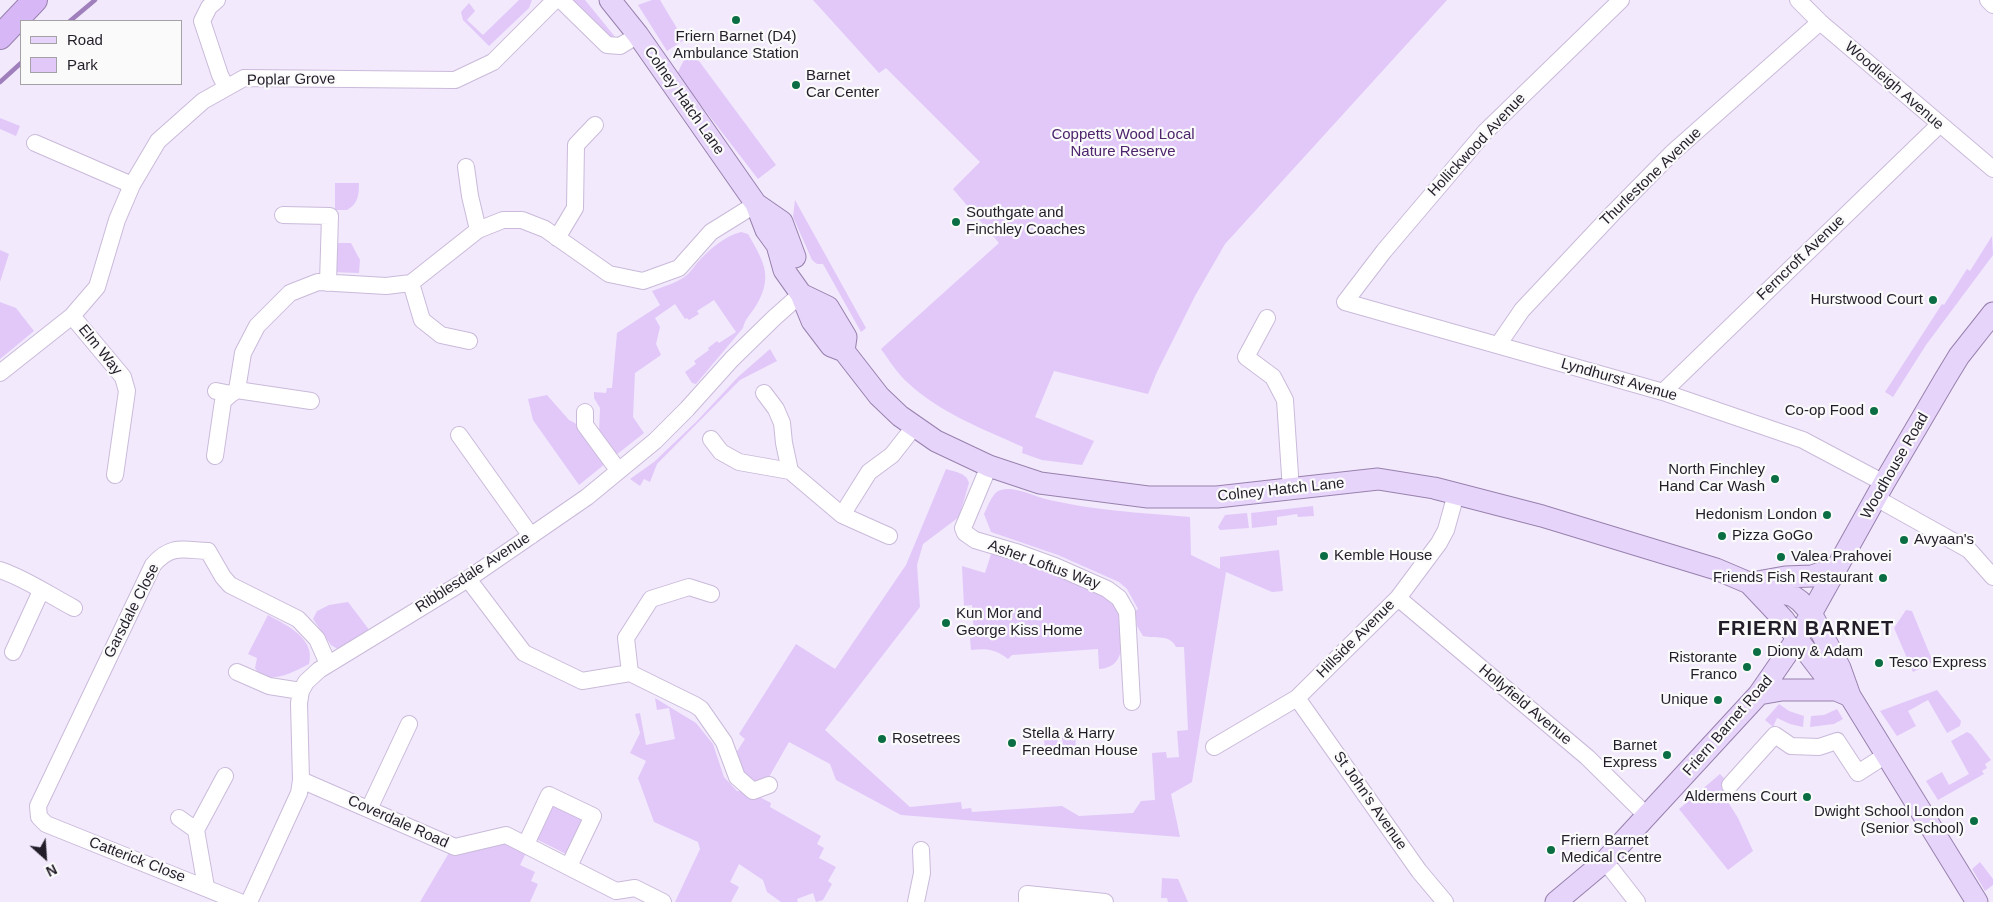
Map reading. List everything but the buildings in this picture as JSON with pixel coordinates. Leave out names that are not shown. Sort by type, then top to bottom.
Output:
[{"type":"highway","points":[[0,17],[19,0]]},
{"type":"highway","points":[[0,37],[35,0]]},
{"type":"main road","name":"Colney Hatch Lane","points":[[610,0],[638,35],[756,204],[766,230],[777,245],[784,270],[801,294],[812,321],[832,346],[844,351],[879,396],[914,427],[936,441],[989,466],[1036,482],[1148,497],[1217,497],[1378,479],[1434,488],[1542,516],[1716,569],[1749,583],[1793,596],[1800,601],[1804,626]]},
{"type":"main road","name":"Woodhouse Road","points":[[1804,626],[1835,568],[1959,356],[1993,313]]},
{"type":"main road","points":[[1749,583],[1785,577],[1812,576],[1835,568]]},
{"type":"main road","points":[[1749,583],[1784,620],[1804,626],[1840,668],[1843,693]]},
{"type":"main road","points":[[1804,626],[1843,693],[1886,755],[1977,902]]},
{"type":"main road","name":"Friern Barnet Road","points":[[1556,902],[1605,861],[1759,694],[1804,626]]},
{"type":"main road","points":[[1759,694],[1782,690],[1843,693]]},
{"type":"street","points":[[217,0],[209,7],[202,21],[220,75],[226,87]]},
{"type":"street","name":"Poplar Grove","points":[[0,373],[72,316],[97,287],[117,220],[132,185],[158,141],[203,101],[244,78],[455,80],[493,62],[555,0]]},
{"type":"street","points":[[561,0],[606,45],[620,46],[638,35]]},
{"type":"street","name":"Hollickwood Avenue","points":[[1345,302],[1384,250],[1485,132],[1621,0]]},
{"type":"street","name":"Woodleigh Avenue","points":[[1798,0],[1820,22],[1993,169]]},
{"type":"street","points":[[1988,0],[1993,5]]},
{"type":"street","name":"Thurlestone Avenue","points":[[1498,346],[1522,310],[1665,160],[1820,22]]},
{"type":"street","points":[[557,238],[575,208],[576,145],[595,125]]},
{"type":"street","name":"Ferncroft Avenue","points":[[1663,392],[1939,125]]},
{"type":"street","points":[[34,143],[132,185]]},
{"type":"street","points":[[466,167],[478,230]]},
{"type":"street","points":[[215,456],[223,401],[243,353],[258,326],[290,293],[318,282],[386,286],[411,282],[478,230],[502,220],[522,220],[545,229],[609,274],[643,281],[679,268],[711,232],[756,204]]},
{"type":"street","points":[[283,215],[330,216],[328,283]]},
{"type":"street","points":[[411,282],[422,320],[441,335],[469,341]]},
{"type":"street","name":"Ribblesdale Avenue","points":[[301,691],[306,682],[328,664],[468,579],[586,497],[655,441],[732,359],[801,294]]},
{"type":"street","name":"Lyndhurst Avenue","points":[[1345,302],[1663,392],[1803,440],[1969,550],[1993,577]]},
{"type":"street","name":"Elm Way","points":[[72,316],[123,377],[126,391],[115,475]]},
{"type":"street","points":[[1267,318],[1246,358],[1273,377],[1285,400],[1291,490]]},
{"type":"street","points":[[228,392],[311,401]]},
{"type":"street","points":[[764,393],[776,409],[782,423],[790,471]]},
{"type":"street","points":[[585,412],[585,425],[618,470]]},
{"type":"street","points":[[842,515],[869,472],[892,455],[914,427]]},
{"type":"street","points":[[459,435],[530,536]]},
{"type":"street","points":[[711,439],[722,452],[739,462],[790,471],[842,515],[889,536]]},
{"type":"street","name":"Asher Loftus Way","points":[[989,466],[963,528],[965,533],[975,540],[1055,566],[1107,589],[1119,598],[1126,612],[1132,702]]},
{"type":"street","name":"Hillside Avenue","points":[[1214,747],[1296,698],[1398,598],[1446,530],[1456,494]]},
{"type":"street","name":"Garsdale Close","points":[[100,677],[153,565],[160,556],[171,550],[208,551],[223,577],[230,585],[298,619],[317,639],[328,664]]},
{"type":"street","points":[[0,570],[29,581],[41,591],[74,608]]},
{"type":"street","points":[[468,579],[524,653],[582,681],[630,673],[701,709],[724,742],[737,778],[753,791],[769,785]]},
{"type":"street","points":[[630,673],[626,638],[651,598],[689,587],[711,594]]},
{"type":"street","points":[[13,652],[41,591]]},
{"type":"street","name":"Hollyfield Avenue","points":[[1398,598],[1586,758],[1647,816]]},
{"type":"street","points":[[237,672],[269,686],[301,691],[299,703],[301,780],[299,794],[249,902]]},
{"type":"street","name":"Catterick Close","points":[[100,677],[38,806],[39,817],[46,824],[240,902]]},
{"type":"street","name":"St John's Avenue","points":[[1296,698],[1419,871],[1445,902]]},
{"type":"street","points":[[369,808],[409,724]]},
{"type":"street","points":[[1730,785],[1775,735],[1791,746],[1819,747],[1837,741],[1858,772],[1886,755]]},
{"type":"street","points":[[206,887],[196,830],[225,776]]},
{"type":"street","name":"Coverdale Road","points":[[301,780],[455,846],[506,835],[616,891],[635,888],[663,902]]},
{"type":"street","points":[[526,844],[549,795],[592,816],[569,866]]},
{"type":"street","points":[[179,818],[196,830]]},
{"type":"street","points":[[916,902],[922,873],[922,850]]},
{"type":"street","points":[[1605,861],[1637,902]]},
{"type":"street","points":[[1027,902],[1027,894],[1105,902]]},
{"type":"green space","points":[[519,0],[532,0],[529,8],[489,46],[463,20],[461,12],[469,3],[475,11],[467,20],[483,35]]},
{"type":"green space","points":[[570,0],[585,0],[616,38],[608,38]]},
{"type":"green space","points":[[652,0],[660,0],[684,40],[667,51],[638,5]]},
{"type":"green space","name":"Coppetts Wood Local Nature Reserve","points":[[813,0],[1447,0],[1225,244],[1195,296],[1148,394],[1054,371],[1035,417],[1094,441],[1082,465],[1042,460],[1022,453],[1023,447],[977,427],[933,403],[896,371],[881,349],[999,243],[953,189],[980,162],[886,68],[879,73]]},
{"type":"green space","points":[[693,53],[776,165],[758,179],[677,74],[685,58]]},
{"type":"green space","points":[[0,118],[20,126],[16,136],[0,129]]},
{"type":"green space","points":[[335,183],[359,183],[357,199],[354,205],[347,210],[335,210]]},
{"type":"green space","points":[[795,200],[866,328],[861,332],[823,264],[817,264],[812,260],[793,217]]},
{"type":"green space","points":[[741,232],[748,234],[758,251],[764,268],[765,284],[757,304],[747,318],[743,328],[696,384],[692,383],[685,372],[696,364],[694,361],[709,350],[708,348],[717,341],[719,343],[736,332],[714,300],[697,311],[699,314],[689,320],[685,319],[675,304],[655,318],[660,327],[656,344],[661,355],[635,373],[633,417],[644,433],[616,455],[599,433],[600,408],[594,398],[594,392],[606,393],[607,388],[612,388],[617,333],[660,305],[652,291],[683,278],[717,244]]},
{"type":"green space","points":[[1992,236],[1993,255],[1926,345],[1893,397],[1885,392],[1942,304],[1944,305],[1967,269],[1970,271]]},
{"type":"green space","points":[[334,243],[351,243],[360,260],[359,273],[331,272]]},
{"type":"green space","points":[[0,250],[9,254],[0,282]]},
{"type":"green space","points":[[0,302],[16,308],[34,331],[0,359]]},
{"type":"green space","points":[[770,349],[777,361],[740,380],[657,464],[650,482],[644,479],[640,486],[630,479],[654,462],[697,421],[738,377]]},
{"type":"green space","points":[[547,395],[569,420],[575,423],[605,464],[579,485],[533,420],[528,399]]},
{"type":"green space","points":[[946,469],[963,475],[969,483],[959,517],[923,544],[917,565],[920,607],[825,730],[910,807],[961,802],[962,809],[971,808],[972,812],[1062,806],[1079,816],[1133,813],[1141,801],[1155,800],[1152,753],[1166,752],[1167,758],[1179,757],[1177,731],[1188,730],[1184,647],[1176,647],[1170,640],[1143,636],[1137,626],[1135,611],[1138,609],[1127,589],[1119,582],[1058,555],[991,532],[984,514],[998,491],[1010,489],[1078,505],[1190,517],[1191,555],[1220,569],[1220,557],[1279,550],[1283,591],[1272,592],[1226,572],[1192,782],[1171,794],[1180,837],[901,815],[836,780],[830,764],[789,742],[769,777],[764,781],[752,781],[740,769],[736,753],[745,739],[739,734],[796,644],[835,669],[906,565]]},
{"type":"green space","points":[[1313,506],[1314,516],[1298,517],[1297,514],[1277,517],[1277,525],[1252,528],[1251,513]]},
{"type":"green space","points":[[1247,513],[1249,528],[1220,530],[1218,527],[1225,515]]},
{"type":"green space","points":[[992,551],[1050,570],[1105,595],[1119,609],[1122,638],[1120,655],[1116,662],[1109,667],[1099,669],[1098,649],[1012,655],[1008,659],[991,650],[971,650],[970,638],[974,637],[972,605],[964,606],[962,566],[985,573]]},
{"type":"green space","points":[[348,602],[370,631],[339,650],[331,645],[313,619],[317,611],[329,605]]},
{"type":"green space","points":[[1906,610],[1912,611],[1933,662],[1913,672],[1894,628]]},
{"type":"green space","points":[[268,615],[291,628],[304,640],[310,655],[309,664],[280,676],[261,677],[255,668],[257,658],[248,654]]},
{"type":"green space","points":[[1937,690],[1961,721],[1960,726],[1947,733],[1928,700],[1908,711],[1916,726],[1897,736],[1880,711]]},
{"type":"green space","points":[[655,698],[696,723],[713,744],[724,777],[737,791],[752,793],[771,803],[770,807],[821,836],[817,844],[824,848],[819,858],[836,867],[828,881],[832,884],[823,900],[816,902],[813,893],[797,899],[798,902],[781,902],[767,892],[763,880],[739,864],[730,882],[739,887],[731,902],[675,902],[700,849],[698,842],[654,822],[638,778],[646,761],[630,753],[640,733],[635,714],[640,713],[646,745],[675,739],[669,708],[657,710]]},
{"type":"green space","points":[[1779,704],[1789,711],[1804,716],[1803,727],[1777,718],[1773,727],[1765,720]]},
{"type":"green space","points":[[1837,709],[1843,719],[1834,724],[1810,727],[1811,716],[1824,715]]},
{"type":"green space","points":[[1967,732],[1971,734],[1991,760],[1985,764],[1987,768],[1982,771],[1984,774],[1938,800],[1926,781],[1942,772],[1949,785],[1969,774],[1951,741]]},
{"type":"green space","points":[[1062,736],[1075,736],[1076,748],[1063,749]]},
{"type":"green space","points":[[1057,737],[1058,749],[1045,750],[1044,738]]},
{"type":"green space","points":[[1720,774],[1732,797],[1728,802],[1738,818],[1753,851],[1728,870],[1679,809]]},
{"type":"green space","points":[[552,805],[585,820],[568,855],[536,839]]},
{"type":"green space","points":[[504,842],[526,853],[520,865],[535,872],[531,881],[538,884],[530,902],[420,902],[450,851]]},
{"type":"green space","points":[[1980,862],[1993,879],[1993,885],[1985,891],[1972,869]]},
{"type":"green space","points":[[1162,878],[1178,879],[1188,902],[1168,902],[1167,898],[1161,898]]},
{"type":"waterway","points":[[71,20],[95,0]]},
{"type":"waterway","points":[[0,82],[20,64]]},
{"type":"place","name":"Friern Barnet (D4) Ambulance Station","points":[[736,20]]},
{"type":"place","name":"Barnet Car Center","points":[[796,85]]},
{"type":"place","name":"Southgate and Finchley Coaches","points":[[956,222]]},
{"type":"place","name":"Hurstwood Court","points":[[1933,300]]},
{"type":"place","name":"Co-op Food","points":[[1874,411]]},
{"type":"place","name":"North Finchley Hand Car Wash","points":[[1775,479]]},
{"type":"place","name":"Hedonism London","points":[[1827,515]]},
{"type":"place","name":"Pizza GoGo","points":[[1722,536]]},
{"type":"place","name":"Avyaan's","points":[[1904,540]]},
{"type":"place","name":"Kemble House","points":[[1324,556]]},
{"type":"place","name":"Valea Prahovei","points":[[1781,557]]},
{"type":"place","name":"Friends Fish Restaurant","points":[[1883,578]]},
{"type":"place","name":"Kun Mor and George Kiss Home","points":[[946,623]]},
{"type":"place","name":"Diony & Adam","points":[[1757,652]]},
{"type":"place","name":"Tesco Express","points":[[1879,663]]},
{"type":"place","name":"Ristorante Franco","points":[[1747,667]]},
{"type":"place","name":"Unique","points":[[1718,700]]},
{"type":"place","name":"Rosetrees","points":[[882,739]]},
{"type":"place","name":"Stella & Harry Freedman House","points":[[1012,743]]},
{"type":"place","name":"Barnet Express","points":[[1667,755]]},
{"type":"place","name":"Aldermens Court","points":[[1807,797]]},
{"type":"place","name":"Dwight School London (Senior School)","points":[[1974,821]]},
{"type":"place","name":"Friern Barnet Medical Centre","points":[[1551,850]]},
{"type":"district","name":"FRIERN BARNET","points":[[1806,629]]}]
